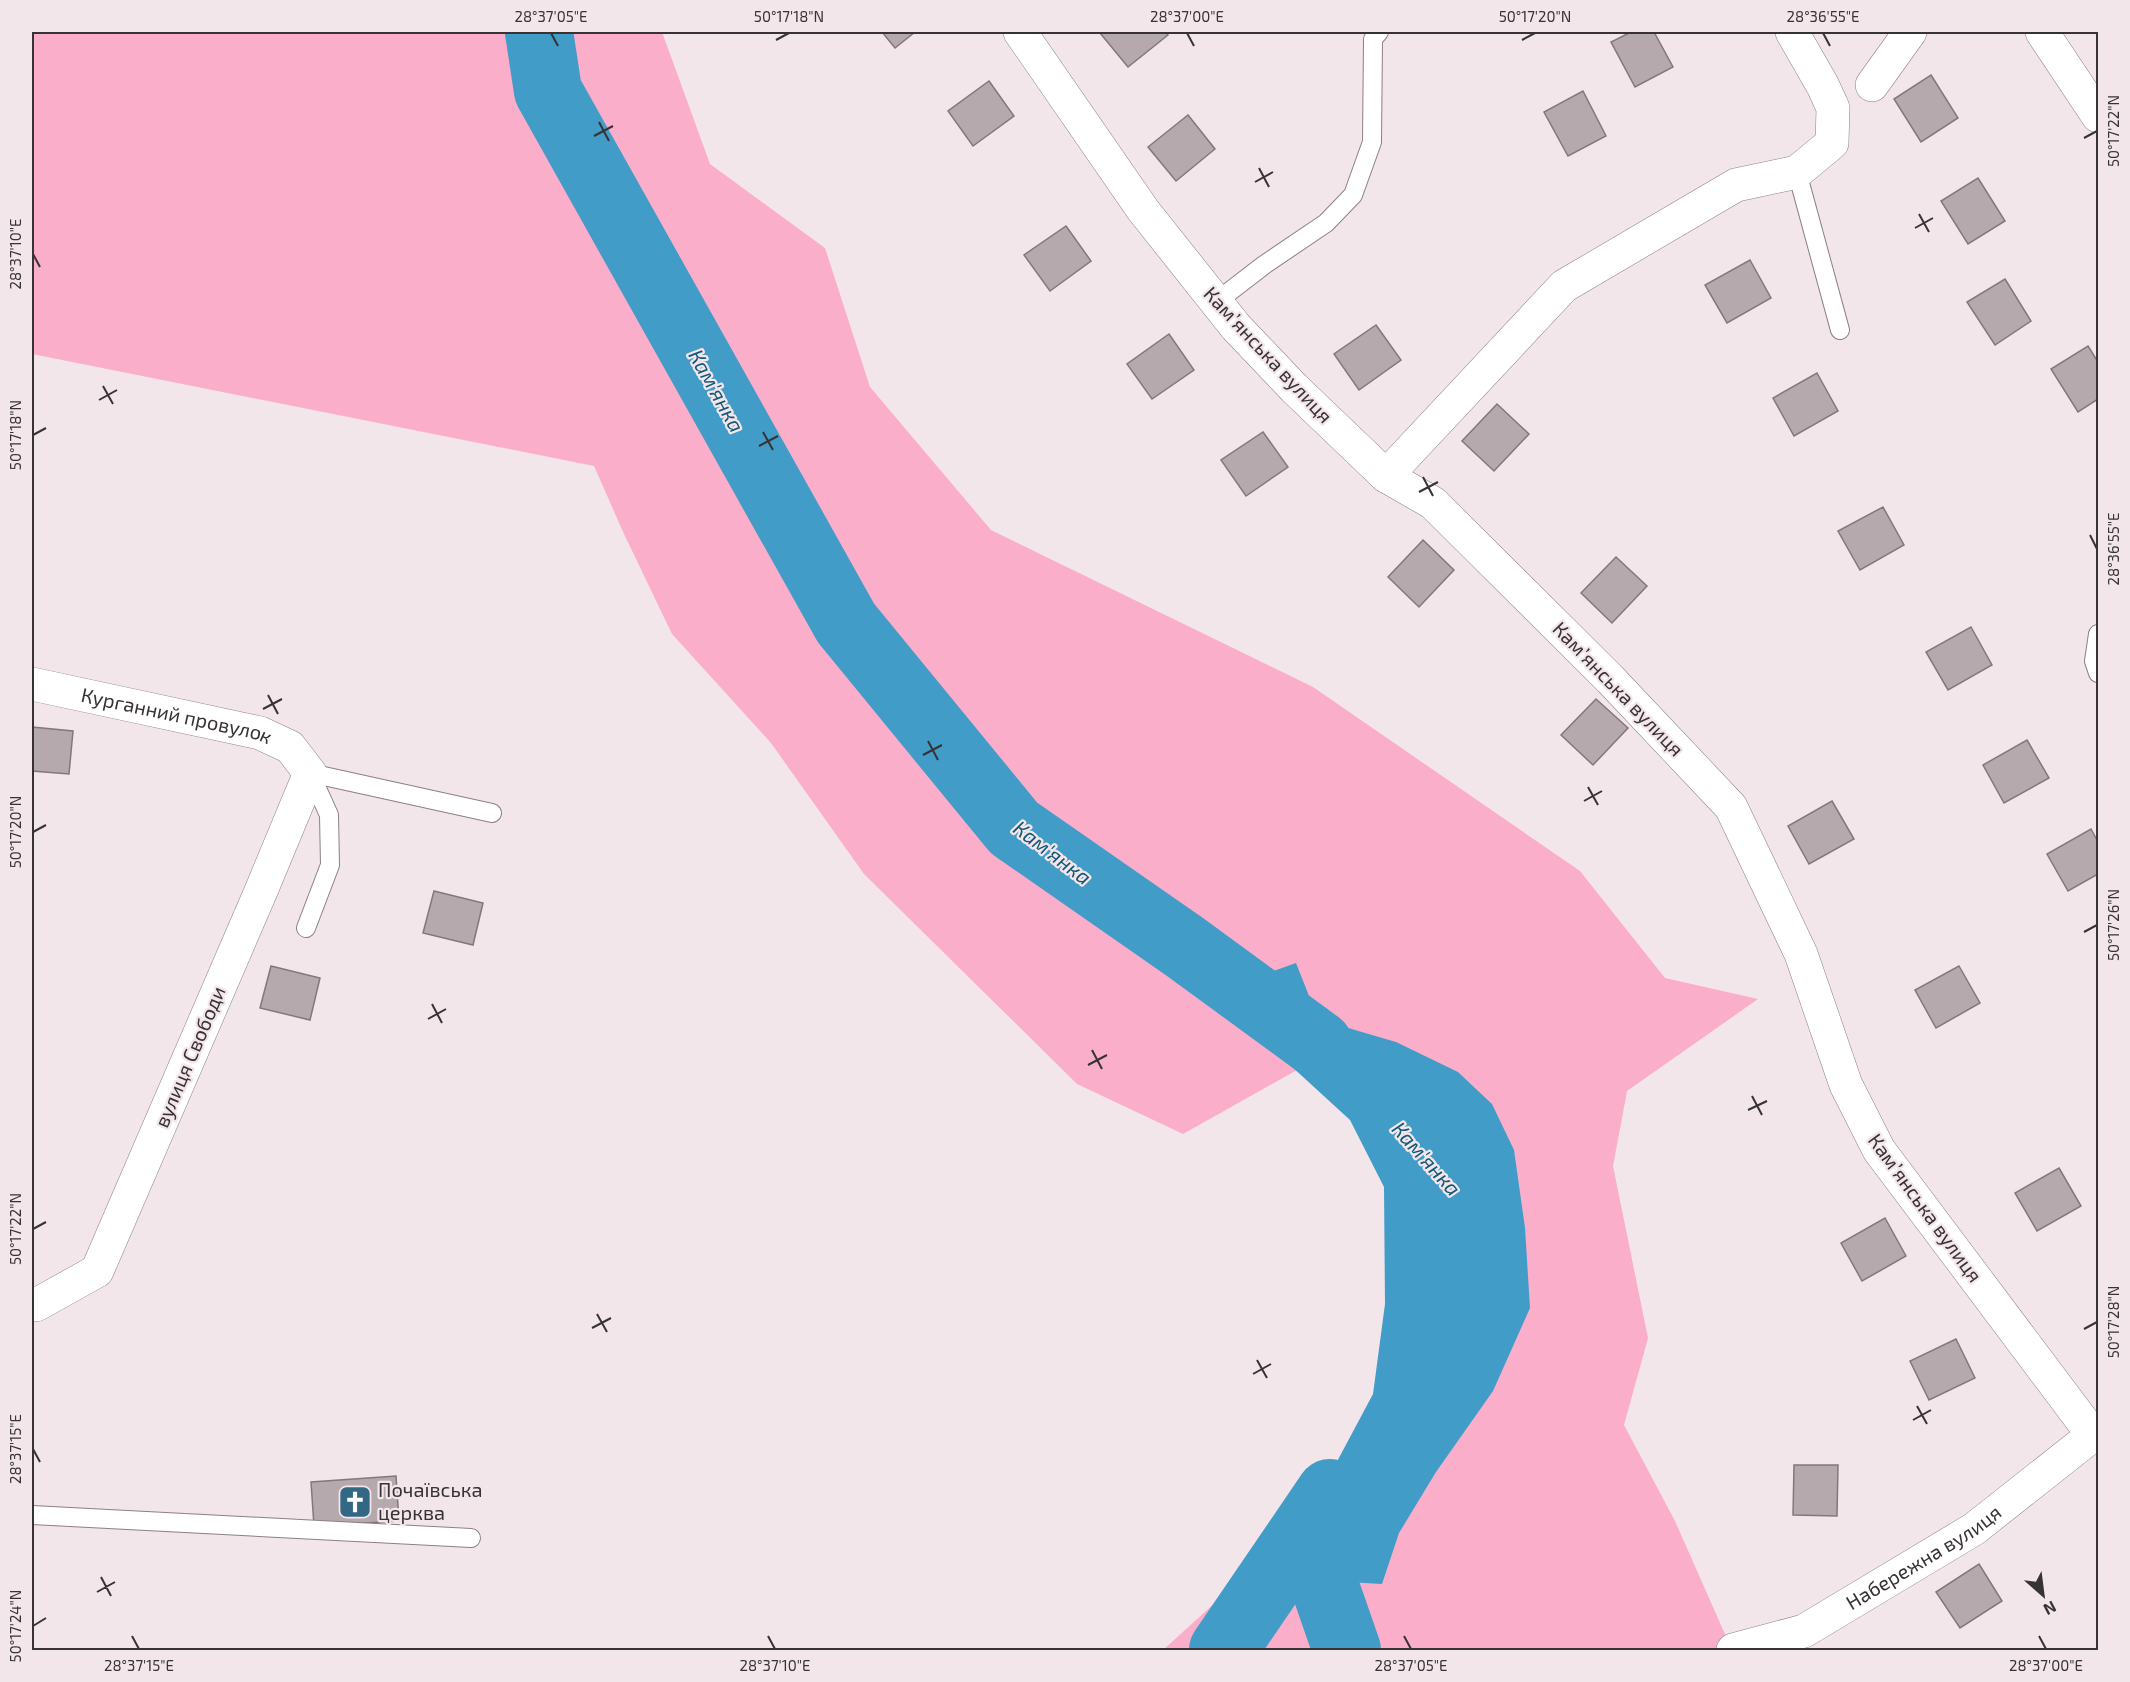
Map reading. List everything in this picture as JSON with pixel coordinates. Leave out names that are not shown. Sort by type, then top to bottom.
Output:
[{"type":"street","name":"Камʼянська вулиця","points":[[1020,32],[1143,210],[1236,327],[1294,388],[1386,476],[1432,504],[1610,679],[1731,807],[1801,954],[1846,1085],[1879,1150],[2096,1433]]},
{"type":"street","points":[[1386,476],[1564,286],[1736,185],[1797,172],[1832,143],[1833,108],[1792,32]]},
{"type":"street","points":[[1872,84],[1910,32]]},
{"type":"street","points":[[2042,32],[2098,116]]},
{"type":"street","name":"Курганний провулок","points":[[32,684],[260,733],[290,747],[310,773]]},
{"type":"street","name":"вулиця Свободи","points":[[32,1305],[36,1305],[97,1271],[310,773]]},
{"type":"street","name":"Набережна вулиця","points":[[1733,1650],[1804,1631],[1974,1529],[2096,1433]]},
{"type":"lane","points":[[1216,302],[1264,265],[1326,223],[1353,195],[1372,142],[1373,39],[1379,32]]},
{"type":"lane","points":[[1797,172],[1840,330]]},
{"type":"lane","points":[[2098,634],[2094,661],[2098,673]]},
{"type":"lane","points":[[310,773],[492,813]]},
{"type":"lane","points":[[306,928],[330,865],[329,815],[310,773]]},
{"type":"lane","points":[[32,1515],[471,1538]]},
{"type":"shaded area","points":[[32,32],[662,32],[710,164],[825,248],[870,387],[991,530],[1313,687],[1580,871],[1665,978],[1758,999],[1627,1091],[1613,1166],[1648,1338],[1624,1425],[1675,1521],[1732,1650],[1163,1650],[1228,1591],[1260,1597],[1343,1488],[1484,1224],[1329,1052],[1183,1134],[1077,1084],[864,874],[771,743],[672,634],[594,466],[32,354]]},
{"type":"water","points":[[1296,963],[1313,1006],[1338,1025],[1396,1042],[1458,1072],[1492,1104],[1514,1150],[1525,1228],[1530,1308],[1493,1391],[1436,1472],[1399,1533],[1382,1584],[1296,1579],[1261,1564],[1333,1469],[1373,1394],[1385,1304],[1384,1187],[1350,1120],[1278,1054],[1225,1014],[1251,979]]},
{"type":"building","points":[[882,32],[915,32],[895,48]]},
{"type":"building","points":[[1165,32],[1168,35],[1128,67],[1100,33]]},
{"type":"building","points":[[1631,32],[1654,32],[1673,67],[1635,87],[1611,42]]},
{"type":"building","points":[[1931,75],[1958,118],[1921,142],[1894,99]]},
{"type":"building","points":[[989,81],[1014,116],[973,146],[948,111]]},
{"type":"building","points":[[1583,91],[1606,136],[1568,156],[1544,112]]},
{"type":"building","points":[[1188,115],[1215,149],[1176,181],[1148,147]]},
{"type":"building","points":[[1978,178],[2005,221],[1968,244],[1941,201]]},
{"type":"building","points":[[1066,226],[1091,261],[1050,291],[1024,255]]},
{"type":"building","points":[[1750,260],[1771,298],[1727,323],[1705,285]]},
{"type":"building","points":[[2005,279],[2031,321],[1995,345],[1967,302]]},
{"type":"building","points":[[1376,325],[1401,360],[1359,390],[1334,354]]},
{"type":"building","points":[[1169,334],[1194,370],[1152,399],[1127,364]]},
{"type":"building","points":[[2088,346],[2098,362],[2098,399],[2078,412],[2051,369]]},
{"type":"building","points":[[1817,373],[1838,411],[1794,436],[1773,398]]},
{"type":"building","points":[[1497,404],[1529,434],[1494,471],[1462,441]]},
{"type":"building","points":[[1263,432],[1288,467],[1246,496],[1221,460]]},
{"type":"building","points":[[1883,507],[1904,545],[1860,570],[1838,531]]},
{"type":"building","points":[[1423,540],[1454,570],[1419,607],[1388,577]]},
{"type":"building","points":[[1616,557],[1647,586],[1612,623],[1581,593]]},
{"type":"building","points":[[1971,627],[1992,665],[1948,690],[1926,652]]},
{"type":"building","points":[[1596,699],[1628,728],[1593,765],[1561,735]]},
{"type":"building","points":[[32,727],[73,731],[69,774],[32,771]]},
{"type":"building","points":[[2027,740],[2049,778],[2004,803],[1983,765]]},
{"type":"building","points":[[1832,801],[1854,839],[1809,864],[1788,826]]},
{"type":"building","points":[[2091,829],[2098,842],[2098,874],[2068,891],[2047,854]]},
{"type":"building","points":[[434,891],[483,903],[473,945],[423,933]]},
{"type":"building","points":[[271,966],[320,978],[310,1020],[260,1008]]},
{"type":"building","points":[[1959,966],[1980,1003],[1936,1028],[1915,990]]},
{"type":"building","points":[[2059,1168],[2081,1206],[2037,1231],[2015,1193]]},
{"type":"building","points":[[1885,1218],[1906,1256],[1862,1281],[1841,1243]]},
{"type":"building","points":[[1956,1339],[1975,1378],[1929,1400],[1910,1361]]},
{"type":"building","points":[[1794,1465],[1838,1465],[1837,1516],[1793,1515]]},
{"type":"building","name":"Почаївська церква","points":[[396,1476],[399,1521],[314,1526],[311,1482]]},
{"type":"building","points":[[1979,1564],[2002,1601],[1960,1628],[1936,1592]]},
{"type":"waterway","name":"Кам'янка","points":[[539,32],[548,91],[846,623],[1014,828],[1185,947],[1319,1045]]},
{"type":"waterway","name":"Кам'янка","points":[[1223,1650],[1330,1493]]},
{"type":"waterway","name":"Кам'янка","points":[[1317,1513],[1323,1581],[1347,1650]]},
{"type":"place","name":"Почаївська церква","points":[[355,1502]]}]
